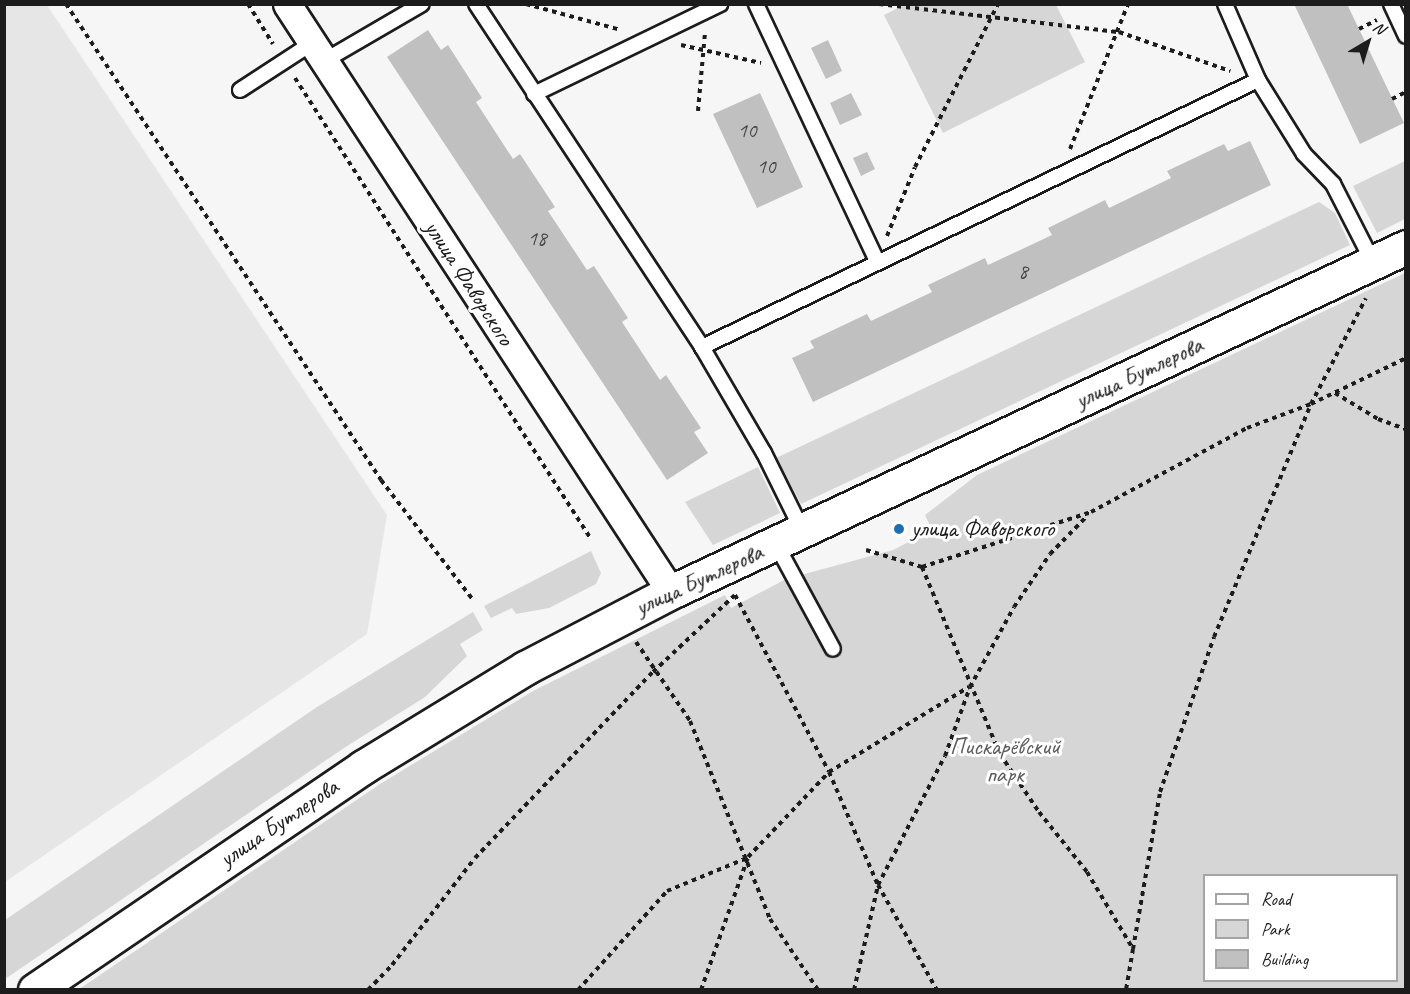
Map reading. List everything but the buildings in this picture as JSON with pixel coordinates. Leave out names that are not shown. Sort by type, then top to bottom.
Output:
[{"type":"street","name":"улица Фаворского","points":[[287,4],[671,592]]},
{"type":"street","name":"улица Бутлерова","points":[[35,990],[363,766],[452,711],[671,592],[1406,247]]},
{"type":"lane","points":[[240,90],[284,61],[318,52],[422,4]]},
{"type":"lane","points":[[476,4],[702,347],[764,453],[789,538],[832,650]]},
{"type":"lane","points":[[534,94],[720,4]]},
{"type":"lane","points":[[756,4],[877,261]]},
{"type":"lane","points":[[1225,4],[1258,80],[1304,154],[1333,184],[1373,262]]},
{"type":"lane","points":[[1391,4],[1406,36]]},
{"type":"lane","points":[[702,347],[1258,80]]},
{"type":"path","points":[[66,4],[381,480],[473,600]]},
{"type":"path","points":[[248,4],[591,539]]},
{"type":"path","points":[[879,4],[1119,32],[1258,80]]},
{"type":"path","points":[[877,261],[915,167],[998,4]]},
{"type":"path","points":[[1060,174],[1119,32],[1128,4]]},
{"type":"path","points":[[698,111],[707,11]]},
{"type":"path","points":[[1392,99],[1406,92]]},
{"type":"path","points":[[1126,990],[1161,792],[1214,637],[1311,404],[1366,301],[1373,262]]},
{"type":"path","points":[[866,550],[922,567],[1091,512],[1247,428],[1311,404],[1406,358]]},
{"type":"path","points":[[1335,393],[1378,419],[1406,429]]},
{"type":"path","points":[[854,990],[878,885],[945,756],[969,687],[1014,607],[1050,554],[1091,512]]},
{"type":"path","points":[[922,567],[969,687],[1000,754],[1039,813],[1087,872],[1133,949]]},
{"type":"path","points":[[368,990],[392,965],[475,858],[653,672],[735,596],[829,772],[878,885],[937,990]]},
{"type":"path","points":[[634,639],[653,672],[690,721],[748,857],[770,919],[818,990]]},
{"type":"path","points":[[578,990],[667,891],[748,857],[829,772],[969,687]]},
{"type":"path","points":[[701,990],[748,857]]},
{"type":"shaded area","points":[[4,5],[47,5],[387,515],[367,634],[5,882]]},
{"type":"green space","points":[[904,5],[1056,5],[1085,62],[943,133],[884,15]]},
{"type":"green space","points":[[1405,161],[1405,219],[1377,233],[1353,186]]},
{"type":"green space","points":[[1319,202],[1335,213],[1350,245],[801,504],[776,458]]},
{"type":"green space","name":"Пискарёвский парк","points":[[1405,273],[1405,989],[78,990],[380,784],[533,691],[725,595],[731,608],[786,579],[799,606],[812,599],[801,575],[893,550],[932,530],[925,515],[977,475]]},
{"type":"green space","points":[[758,467],[780,513],[713,545],[685,502]]},
{"type":"green space","points":[[591,551],[601,573],[596,584],[549,608],[516,614],[512,608],[491,618],[484,606]]},
{"type":"green space","points":[[473,612],[483,630],[460,644],[467,656],[425,697],[344,748],[5,979],[5,920],[317,707]]},
{"type":"place","name":"улица Фаворского","points":[[899,529]]}]
